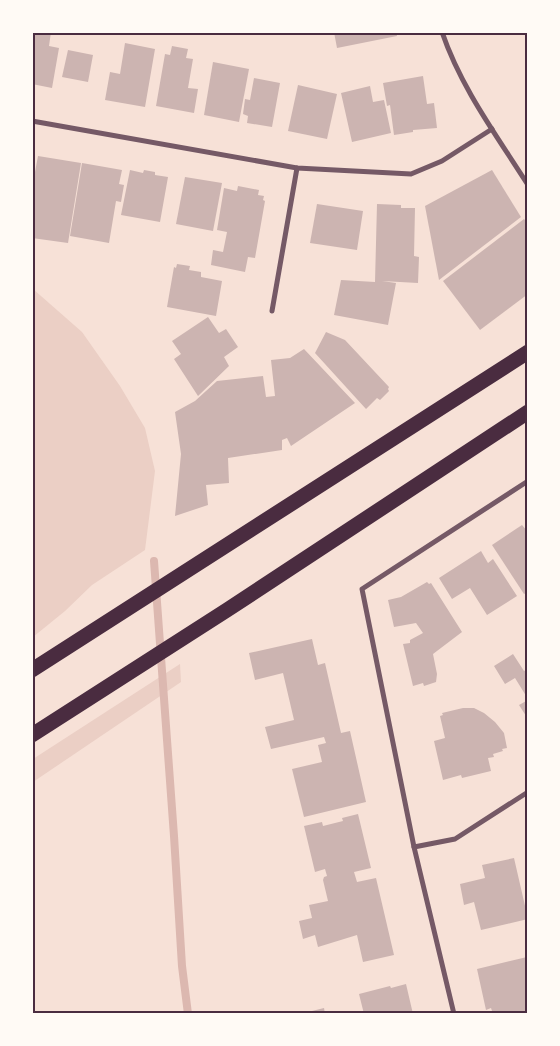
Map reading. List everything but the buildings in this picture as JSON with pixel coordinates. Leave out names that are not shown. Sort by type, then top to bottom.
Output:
[{"type":"highway","points":[[32,670],[528,352]]},
{"type":"highway","points":[[32,735],[227,610],[528,412]]},
{"type":"street","points":[[442,32],[446,45],[472,98],[528,185]]},
{"type":"street","points":[[32,120],[297,168],[411,174],[442,161],[492,129]]},
{"type":"street","points":[[272,312],[297,168]]},
{"type":"street","points":[[454,1014],[414,847],[362,589],[528,481]]},
{"type":"street","points":[[414,847],[454,838],[528,792]]},
{"type":"shaded area","points":[[33,289],[82,332],[120,386],[145,428],[155,471],[145,550],[92,585],[65,611],[33,637]]},
{"type":"shaded area","points":[[180,664],[181,682],[33,782],[33,759]]},
{"type":"waterway","points":[[154,561],[182,966],[188,1014]]}]
